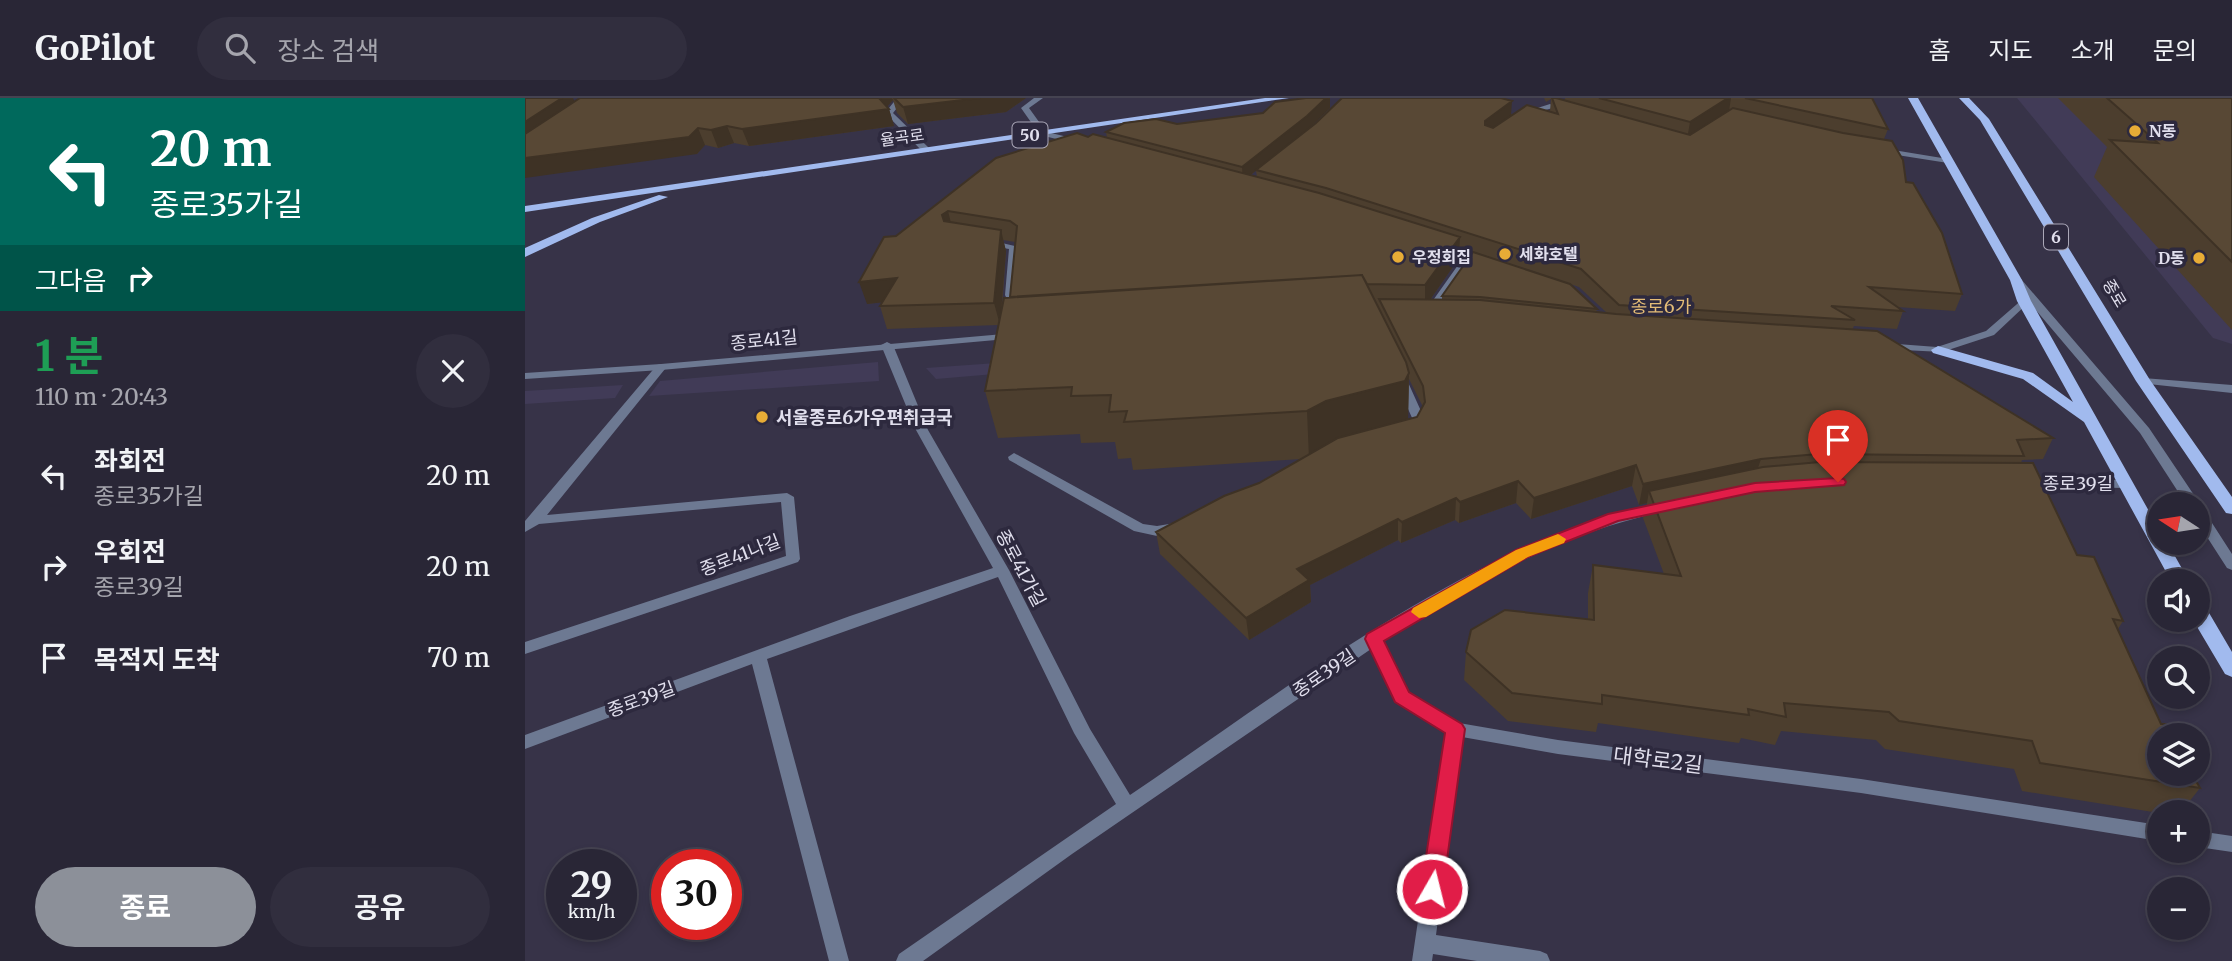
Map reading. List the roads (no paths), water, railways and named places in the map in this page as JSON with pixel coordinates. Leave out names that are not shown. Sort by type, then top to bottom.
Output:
[{"type":"main road","name":"율곡로","points":[[525,209],[1284,98]]},
{"type":"main road","points":[[1913,98],[2016,279],[2024,301],[2124,484],[2174,569]]},
{"type":"main road","name":"종로","points":[[1964,98],[1984,119],[2143,381],[2232,509]]},
{"type":"main road","points":[[525,253],[596,220],[659,198],[776,172]]},
{"type":"main road","points":[[1938,350],[2028,376],[2090,421]]},
{"type":"main road","points":[[2210,631],[2232,669]]},
{"type":"street","points":[[901,98],[889,113],[926,150]]},
{"type":"street","points":[[1039,98],[1025,108],[1043,133],[1094,146]]},
{"type":"street","points":[[1516,118],[1525,112],[1557,106]]},
{"type":"street","points":[[1866,147],[1948,161]]},
{"type":"street","points":[[977,241],[1014,247],[1009,311]]},
{"type":"street","points":[[1429,243],[1495,265]]},
{"type":"street","points":[[1429,313],[1469,256]]},
{"type":"street","points":[[2016,279],[2145,431],[2185,492]]},
{"type":"street","points":[[1871,345],[1938,350],[1990,333],[2024,301]]},
{"type":"street","points":[[1007,336],[1008,324]]},
{"type":"street","name":"종로41길","points":[[525,376],[1034,335]]},
{"type":"street","name":"종로41가길","points":[[887,345],[922,430],[1002,570],[1083,733],[1127,806]]},
{"type":"street","name":"종로41나길","points":[[530,524],[661,367]]},
{"type":"street","points":[[1397,371],[1419,420],[1417,427],[1410,433],[1397,436]]},
{"type":"street","points":[[2143,381],[2232,389]]},
{"type":"street","points":[[1014,457],[1139,528],[1157,531],[1193,522]]},
{"type":"street","name":"종로39길","points":[[2004,483],[2124,484]]},
{"type":"street","name":"종로41나길","points":[[525,649],[793,559],[787,498],[530,524]]},
{"type":"street","name":"종로39길","points":[[906,961],[1127,806],[1374,639],[1522,554],[1614,517],[1678,503]]},
{"type":"street","points":[[2210,531],[2232,565]]},
{"type":"street","name":"종로39길","points":[[525,742],[1002,570]]},
{"type":"street","points":[[1374,639],[1402,697],[1455,729],[1423,952],[1540,961]]},
{"type":"street","points":[[758,656],[839,961]]},
{"type":"street","name":"대학로2길","points":[[1455,729],[1558,747],[1861,786],[2147,831]]},
{"type":"street","points":[[2210,841],[2232,845]]},
{"type":"place","name":"N동","points":[[2135,131]]},
{"type":"place","name":"세화호텔","points":[[1505,254]]},
{"type":"place","name":"우정회집","points":[[1398,257]]},
{"type":"place","name":"D동","points":[[2199,258]]},
{"type":"place","name":"서울종로6가우편취급국","points":[[762,417]]},
{"type":"district","name":"종로6가","points":[[1661,306]]}]
